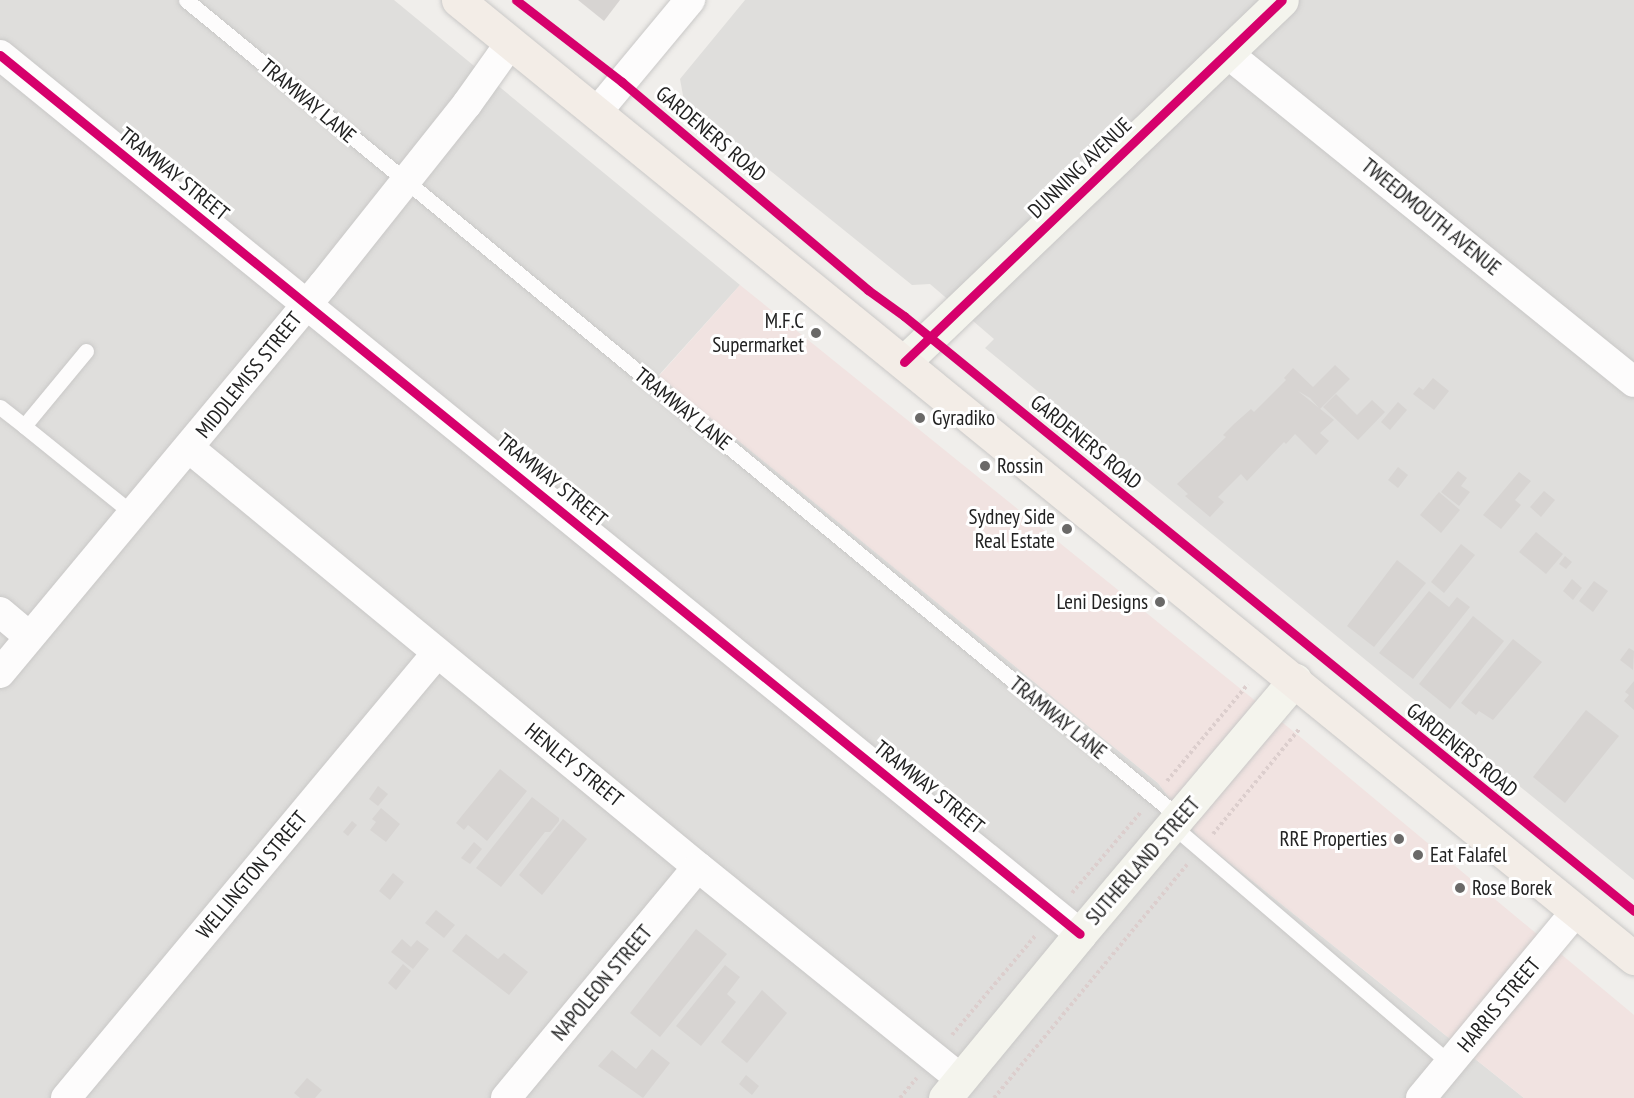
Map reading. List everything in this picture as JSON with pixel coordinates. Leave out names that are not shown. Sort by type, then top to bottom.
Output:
[{"type":"main road","points":[[458,0],[1634,958]]},
{"type":"street","points":[[597,112],[690,0]]},
{"type":"street","name":"DUNNING AVENUE","points":[[904,362],[1281,0]]},
{"type":"street","name":"MIDDLEMISS STREET","points":[[0,673],[189,448],[306,304],[466,104],[511,42]]},
{"type":"street","name":"TWEEDMOUTH AVENUE","points":[[1227,53],[1634,382]]},
{"type":"street","name":"TRAMWAY STREET","points":[[0,55],[1080,934]]},
{"type":"street","name":"HENLEY STREET","points":[[189,448],[698,867],[953,1089]]},
{"type":"street","points":[[0,612],[29,636]]},
{"type":"street","name":"WELLINGTON STREET","points":[[66,1098],[437,653]]},
{"type":"street","name":"SUTHERLAND STREET","points":[[953,1089],[1080,934],[1295,680]]},
{"type":"street","name":"NAPOLEON STREET","points":[[506,1098],[698,867]]},
{"type":"street","name":"HARRIS STREET","points":[[1421,1098],[1576,911]]},
{"type":"lane","name":"TRAMWAY LANE","points":[[186,0],[1177,822],[1200,849],[1450,1063]]},
{"type":"lane","points":[[24,426],[86,351]]},
{"type":"lane","points":[[0,407],[133,514]]},
{"type":"shaded area","points":[[0,0],[394,0],[740,285],[659,375],[1158,783],[1200,839],[1524,1098],[0,1098]]},
{"type":"shaded area","points":[[745,0],[1634,0],[1634,880],[985,348],[994,339],[930,284],[912,285],[684,101],[680,79]]},
{"type":"shaded area","points":[[740,285],[1304,740],[1634,1015],[1634,1098],[1524,1098],[1200,839],[1158,783],[659,376]]},
{"type":"building","points":[[578,0],[620,0],[604,21]]},
{"type":"building","points":[[1335,365],[1350,379],[1320,409],[1334,420],[1320,433],[1329,441],[1316,455],[1295,434],[1286,444],[1284,442],[1247,481],[1241,474],[1218,497],[1224,502],[1210,517],[1185,496],[1188,494],[1177,484],[1226,437],[1223,435],[1234,424],[1251,409],[1254,412],[1286,380],[1284,378],[1293,368],[1313,387]],"holes":[[[1298,391],[1310,398],[1319,408]]]},
{"type":"building","points":[[1433,378],[1449,391],[1434,410],[1413,394],[1419,387],[1423,390]]},
{"type":"building","points":[[1336,394],[1357,415],[1372,400],[1385,412],[1358,440],[1323,407]]},
{"type":"building","points":[[1398,402],[1407,410],[1390,430],[1381,422]]},
{"type":"building","points":[[1398,467],[1408,475],[1398,488],[1388,480]]},
{"type":"building","points":[[1458,471],[1467,478],[1461,486],[1470,492],[1459,506],[1441,492]]},
{"type":"building","points":[[1519,472],[1531,481],[1515,500],[1521,505],[1501,529],[1483,515]]},
{"type":"building","points":[[1544,491],[1555,500],[1541,517],[1530,507]]},
{"type":"building","points":[[1439,492],[1460,510],[1441,533],[1420,515]]},
{"type":"building","points":[[1536,532],[1563,554],[1546,574],[1519,552]]},
{"type":"building","points":[[1461,544],[1475,555],[1444,593],[1431,582]]},
{"type":"building","points":[[1565,556],[1572,562],[1566,569],[1559,564]]},
{"type":"building","points":[[1397,560],[1426,583],[1374,647],[1347,626]]},
{"type":"building","points":[[1572,579],[1582,588],[1573,600],[1563,591]]},
{"type":"building","points":[[1594,581],[1608,591],[1593,612],[1579,601]]},
{"type":"building","points":[[1429,591],[1449,607],[1457,597],[1470,607],[1413,679],[1379,653]]},
{"type":"building","points":[[1473,616],[1504,641],[1450,709],[1419,684]]},
{"type":"building","points":[[1513,639],[1542,662],[1493,720],[1479,711],[1476,715],[1461,703]]},
{"type":"building","points":[[1629,648],[1634,651],[1633,670],[1620,660]]},
{"type":"building","points":[[1634,681],[1634,710],[1624,701],[1629,695],[1625,692]]},
{"type":"building","points":[[1586,710],[1619,736],[1565,803],[1533,777]]},
{"type":"building","points":[[500,769],[527,791],[487,841],[468,825],[464,830],[456,823]]},
{"type":"building","points":[[378,786],[388,794],[378,806],[369,799]]},
{"type":"building","points":[[532,797],[559,818],[559,821],[550,832],[545,832],[501,887],[476,868]]},
{"type":"building","points":[[381,808],[400,824],[386,842],[370,830],[376,822],[372,819]]},
{"type":"building","points":[[563,819],[587,839],[542,895],[519,875]]},
{"type":"building","points":[[352,821],[357,825],[348,836],[343,832]]},
{"type":"building","points":[[474,842],[482,849],[470,864],[461,858]]},
{"type":"building","points":[[393,873],[404,882],[390,900],[379,891]]},
{"type":"building","points":[[436,910],[455,925],[444,938],[425,923]]},
{"type":"building","points":[[696,929],[727,954],[660,1037],[630,1013]]},
{"type":"building","points":[[466,934],[498,959],[504,953],[528,972],[509,995],[452,951]]},
{"type":"building","points":[[402,939],[411,947],[417,940],[429,949],[413,969],[391,952]]},
{"type":"building","points":[[403,964],[411,971],[396,990],[388,983]]},
{"type":"building","points":[[725,965],[740,977],[727,994],[736,1002],[701,1046],[676,1026]]},
{"type":"building","points":[[762,990],[787,1013],[747,1063],[721,1042]]},
{"type":"building","points":[[652,1049],[670,1063],[643,1098],[598,1066],[612,1050],[636,1069]]},
{"type":"building","points":[[746,1075],[759,1086],[752,1095],[739,1084]]},
{"type":"building","points":[[307,1078],[322,1090],[315,1098],[300,1098],[294,1093]]},
{"type":"cycle path","name":"GARDENERS ROAD","points":[[516,0],[622,82],[868,290],[904,316],[1634,911]]},
{"type":"cycle path","points":[[904,362],[1282,0]]},
{"type":"cycle path","points":[[0,55],[1080,934]]},
{"type":"place","name":"M.F.C Supermarket","points":[[816,333]]},
{"type":"place","name":"Gyradiko","points":[[920,418]]},
{"type":"place","name":"Rossin","points":[[985,466]]},
{"type":"place","name":"Sydney Side Real Estate","points":[[1067,529]]},
{"type":"place","name":"Leni Designs","points":[[1160,602]]},
{"type":"place","name":"RRE Properties","points":[[1399,839]]},
{"type":"place","name":"Eat Falafel","points":[[1418,855]]},
{"type":"place","name":"Rose Borek","points":[[1460,888]]}]
